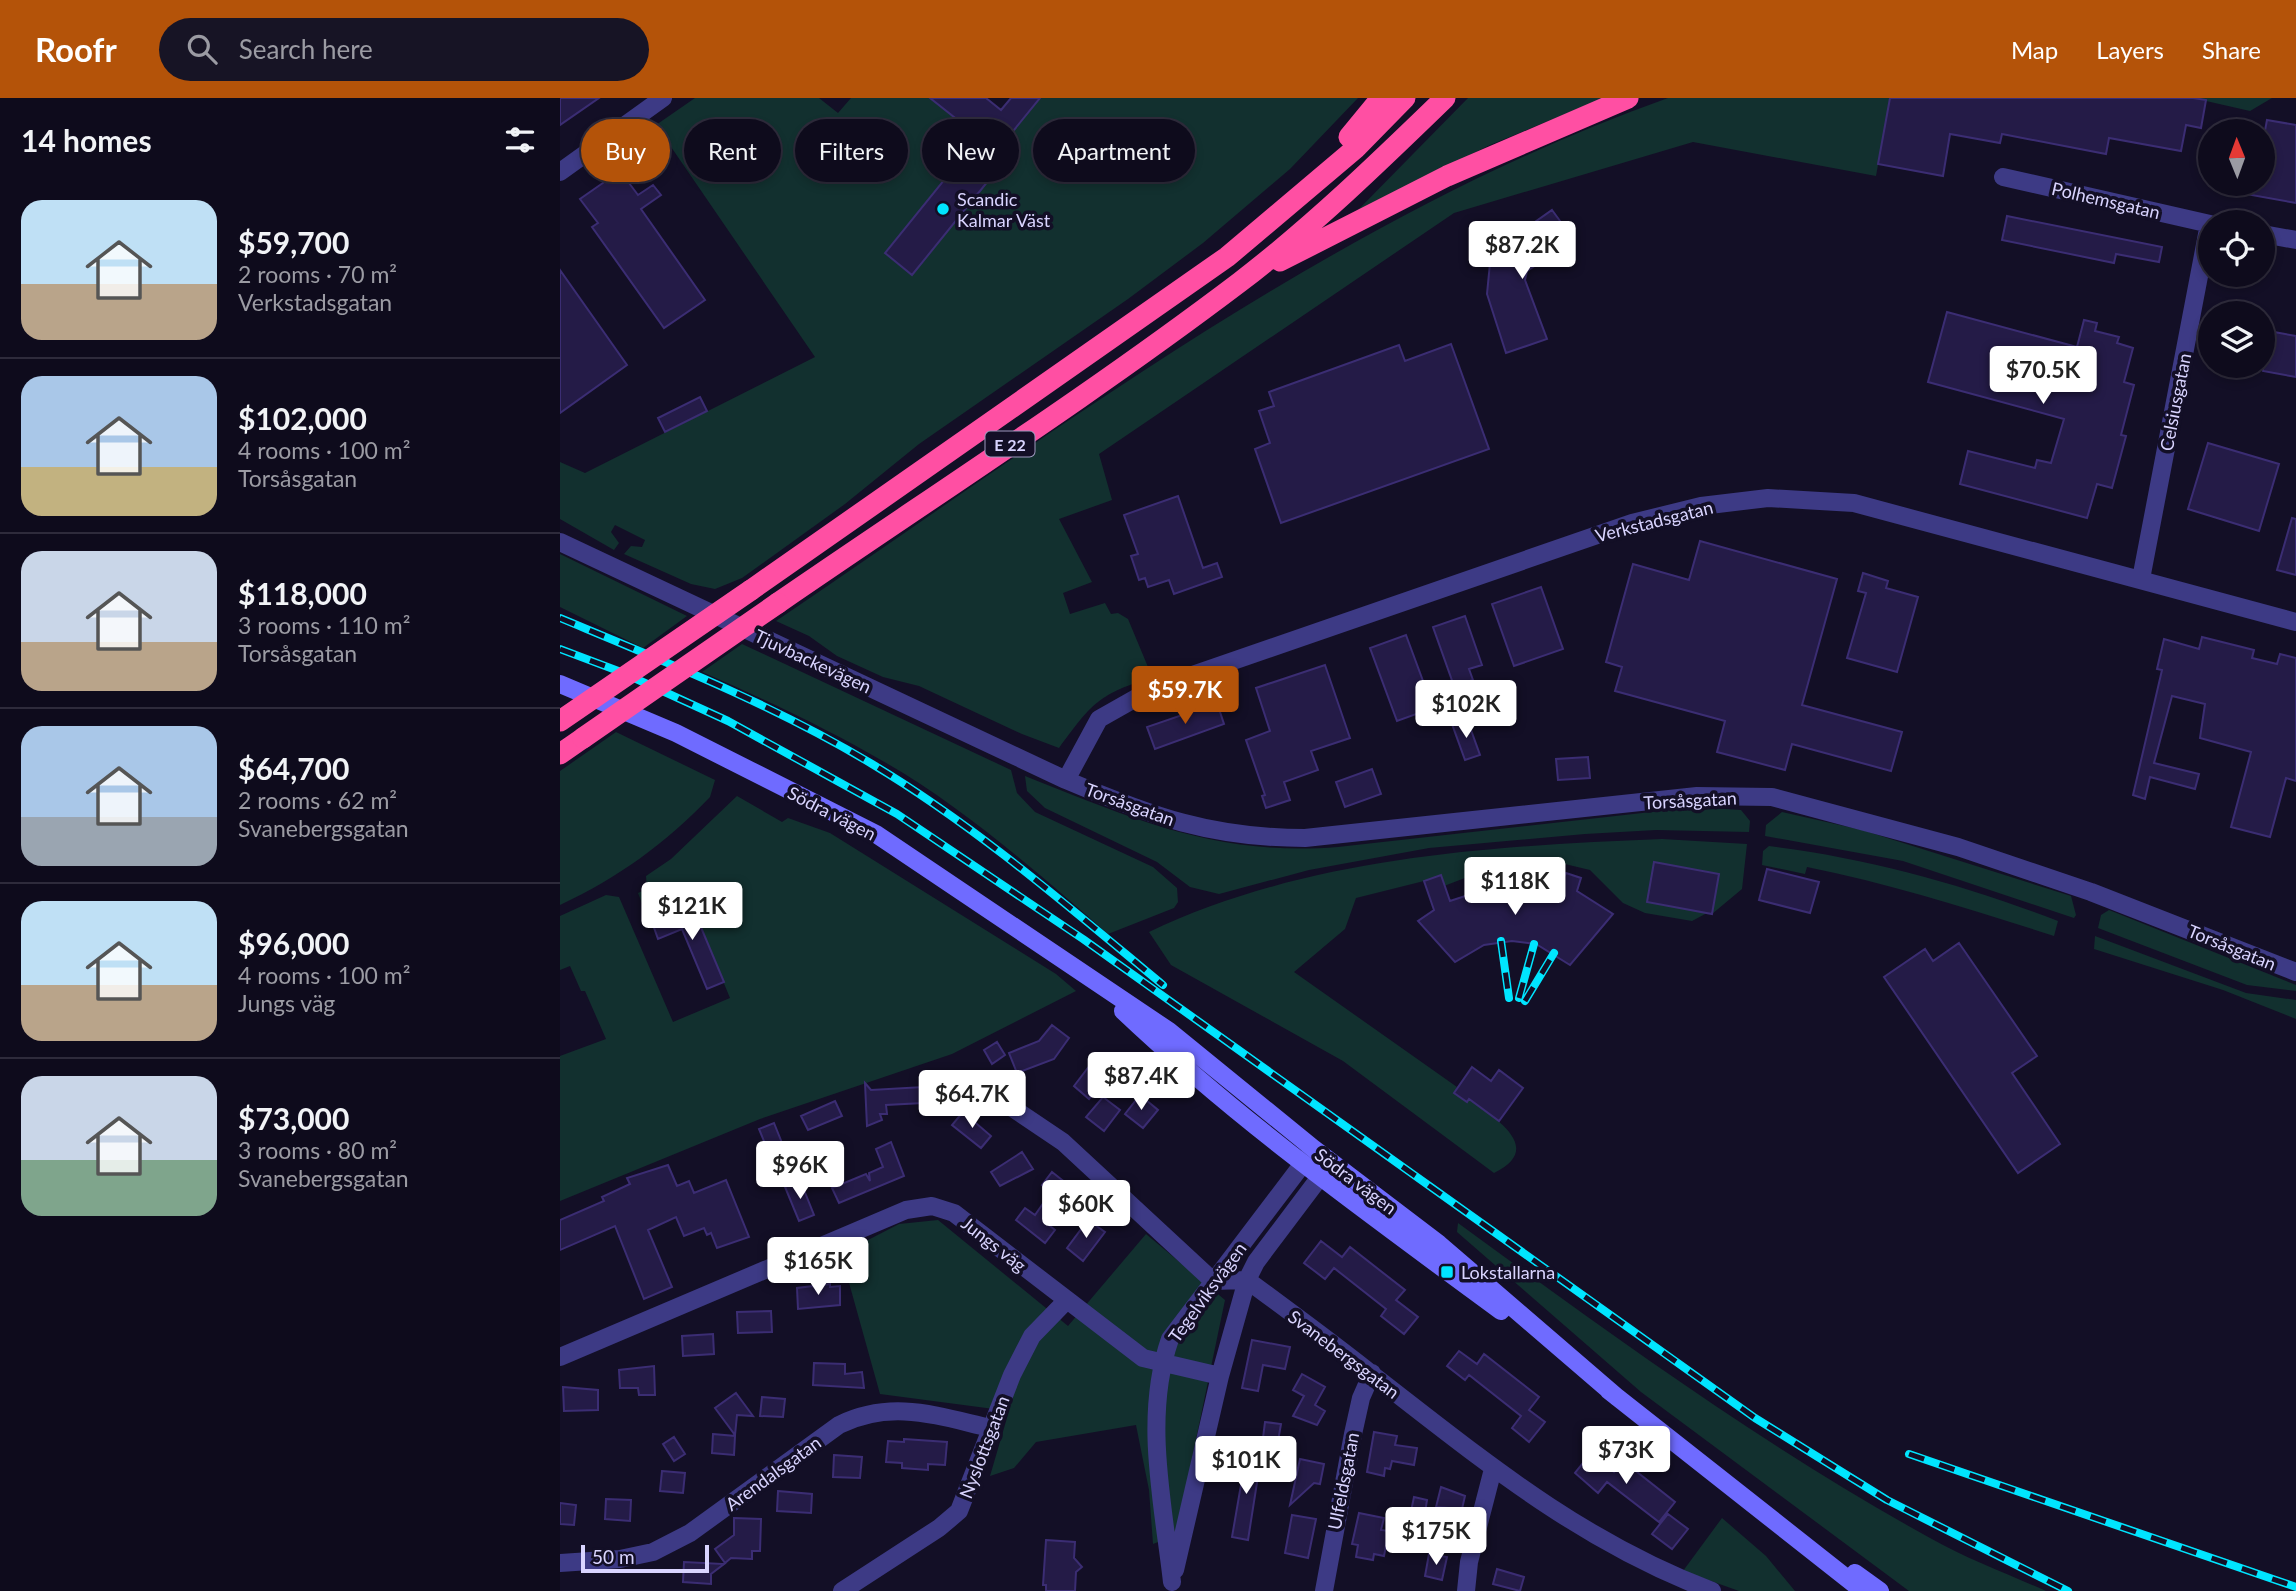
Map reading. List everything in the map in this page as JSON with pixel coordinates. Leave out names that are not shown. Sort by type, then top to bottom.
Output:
[{"type":"highway","points":[[1299,198],[1381,98]]},
{"type":"highway","name":"E 22","points":[[560,721],[1173,297],[1299,198],[1356,148],[1405,98]]},
{"type":"highway","name":"E 22","points":[[560,754],[1114,373],[1240,282],[1316,220],[1445,98]]},
{"type":"highway","points":[[1240,282],[1447,176],[1628,98]]},
{"type":"main road","name":"Södra vägen","points":[[560,684],[676,733],[876,834],[1085,975],[1153,1040],[1327,1169],[1863,1591]]},
{"type":"main road","name":"Södra vägen","points":[[1762,1510],[1880,1591]]},
{"type":"street","points":[[560,172],[663,98]]},
{"type":"street","name":"Polhemsgatan","points":[[2003,177],[2198,221]]},
{"type":"street","points":[[2275,236],[2296,240]]},
{"type":"street","name":"Celsiusgatan","points":[[2141,579],[2198,286]]},
{"type":"street","name":"Verkstadsgatan","points":[[1066,780],[1099,719],[1152,689],[1632,523],[1701,506],[1768,498],[1854,503],[2296,622]]},
{"type":"street","name":"Tjuvbackevägen","points":[[560,542],[1066,780]]},
{"type":"street","name":"Torsåsgatan","points":[[1066,780],[1147,814],[1210,831],[1257,838],[1305,838],[1697,796],[1772,797],[1982,855],[2091,892],[2296,972]]},
{"type":"street","points":[[996,1097],[1063,1143],[1213,1281],[1247,1280]]},
{"type":"street","name":"Tegelviksvägen","points":[[1172,1587],[1154,1417],[1161,1363],[1170,1339],[1309,1156]]},
{"type":"street","name":"Tegelviksvägen","points":[[1172,1587],[1220,1376],[1247,1280],[1256,1262],[1327,1169]]},
{"type":"street","name":"Jungs väg","points":[[560,1357],[906,1210],[932,1206],[954,1213],[1134,1352],[1161,1363],[1220,1376]]},
{"type":"street","name":"Svanebergsgatan","points":[[1247,1280],[1493,1469],[1569,1521],[1703,1589]]},
{"type":"street","name":"Nyslottsgatan","points":[[842,1591],[939,1528],[959,1511],[1012,1375],[1032,1336],[1066,1301]]},
{"type":"street","name":"Ulfeldsgatan","points":[[1324,1591],[1353,1434],[1361,1398],[1372,1374]]},
{"type":"street","name":"Arendalsgatan","points":[[560,1563],[620,1559],[653,1552],[690,1533],[839,1425],[863,1413],[891,1410],[991,1428]]},
{"type":"street","points":[[1466,1591],[1469,1562],[1493,1469]]},
{"type":"green space","points":[[695,98],[819,98],[838,113],[851,98],[930,98],[956,119],[922,119],[922,182],[942,182],[885,253],[912,274],[975,182],[1019,182],[1019,124],[1040,98],[1358,98],[1290,169],[1203,243],[1128,299],[919,444],[845,504],[742,578],[715,589],[691,584],[624,554],[631,546],[642,547],[645,540],[615,525],[611,532],[619,543],[614,550],[560,519],[560,462],[585,473],[815,357],[695,182],[781,182],[781,119],[684,119],[684,166],[670,145],[670,119],[665,119]]},
{"type":"green space","points":[[1468,98],[1604,98],[1490,145],[1357,211]]},
{"type":"green space","points":[[1668,98],[1890,98],[1876,176],[1693,142],[1454,213],[1099,454],[1112,500],[1059,519],[1092,582],[1063,593],[1070,614],[1105,603],[1111,614],[1118,613],[1128,619],[1148,667],[1144,680],[1114,692],[1094,705],[1059,748],[1022,734],[919,686],[883,677],[837,656],[809,636],[776,621],[1097,402],[1206,331],[1317,264],[1430,202],[1547,146]]},
{"type":"green space","points":[[2193,98],[2272,98],[2250,111]]},
{"type":"green space","points":[[560,554],[687,616],[643,648],[560,607]]},
{"type":"green space","points":[[742,644],[1011,770],[1017,793],[1035,812],[1153,867],[1177,888],[1178,902],[1174,908],[1108,934],[1002,844],[917,782],[819,727],[702,672]]},
{"type":"green space","points":[[616,732],[715,780],[710,797],[640,858],[602,883],[560,905],[560,771]]},
{"type":"green space","points":[[1025,776],[1103,807],[1177,831],[1254,846],[1295,849],[1338,847],[1696,807],[1741,810],[1750,821],[1749,832],[1656,830],[1429,848],[1309,870],[1219,894],[1190,887],[1157,862],[1045,808],[1027,791]]},
{"type":"green space","points":[[737,796],[782,822],[788,818],[830,833],[1056,974],[1076,991],[952,1054],[760,1119],[560,1201],[560,1056],[606,1039],[585,991],[581,991],[570,966],[560,970],[560,916],[606,895],[619,897],[673,1022],[730,998],[692,906],[677,912],[673,900],[645,911],[638,893],[647,889],[646,876],[671,859]]},
{"type":"green space","points":[[1782,812],[1862,830],[2071,896],[2076,915],[2074,918],[1903,861],[1765,836],[1766,825]]},
{"type":"green space","points":[[1662,839],[1747,844],[1742,889],[1712,914],[1718,874],[1654,863],[1647,902],[1707,913],[1692,921],[1645,913],[1623,903],[1590,870],[1548,860],[1491,868],[1444,886],[1424,881],[1356,898],[1345,929],[1294,972],[1457,1087],[1454,1093],[1466,1102],[1469,1099],[1511,1134],[1516,1144],[1515,1154],[1509,1163],[1494,1173],[1343,1061],[1171,965],[1149,932],[1209,907],[1271,887],[1335,871],[1465,852]]},
{"type":"green space","points":[[1769,846],[1916,874],[1988,896],[2058,921],[2054,936],[1870,881],[1807,867],[1805,874],[1762,865],[1763,851]]},
{"type":"green space","points":[[2109,910],[2296,985],[2296,991],[2247,985],[2098,928],[2101,915]]},
{"type":"green space","points":[[2095,936],[2246,993],[2296,1000],[2296,1019],[2223,990],[2094,949]]},
{"type":"green space","points":[[938,1220],[1068,1326],[1146,1234],[1225,1300],[1176,1535],[1153,1544],[1149,1490],[1136,1425],[1036,1442],[1014,1468],[990,1476],[1009,1411],[880,1394],[841,1254],[899,1224]]},
{"type":"green space","points":[[1458,1223],[1689,1388],[1808,1466],[1944,1546],[2046,1591],[1909,1591],[1641,1392],[1457,1232]]},
{"type":"green space","points":[[1722,1518],[1766,1556],[1795,1591],[1739,1591],[1683,1571]]},
{"type":"building","points":[[560,98],[599,98],[560,125]]},
{"type":"building","name":"Scandic Kalmar Väst","points":[[930,98],[986,98],[1001,110],[1011,98],[1040,98],[1019,124],[1019,119],[956,119]]},
{"type":"building","points":[[1890,98],[2206,100],[2203,119],[2198,119],[2198,127],[2186,125],[2181,151],[2109,138],[2106,154],[2002,134],[2000,143],[1950,134],[1943,176],[1878,164]]},
{"type":"building","points":[[2275,121],[2296,125],[2296,203],[2257,196],[2275,196]]},
{"type":"building","points":[[604,182],[628,182],[638,195],[653,185],[661,195],[641,209],[705,300],[664,328],[592,227],[598,223],[580,199]]},
{"type":"building","name":"Scandic Kalmar Väst","points":[[943,182],[987,182],[912,275],[885,253]]},
{"type":"building","points":[[1552,210],[1574,240],[1527,271],[1525,280],[1547,339],[1506,353],[1487,294],[1490,263],[1501,246]]},
{"type":"building","points":[[2007,216],[2162,247],[2159,262],[2116,254],[2114,263],[2002,240]]},
{"type":"building","points":[[560,270],[627,365],[560,413]]},
{"type":"building","points":[[1947,312],[2077,347],[2084,320],[2097,323],[2095,331],[2119,337],[2117,343],[2133,348],[2124,382],[2134,385],[2121,435],[2126,436],[2112,488],[2097,484],[2087,518],[1960,484],[1968,451],[2035,468],[2037,460],[2051,463],[2064,419],[1928,382]]},
{"type":"building","points":[[2275,332],[2296,336],[2296,377],[2275,373]]},
{"type":"building","points":[[1451,344],[1489,449],[1281,523],[1255,449],[1270,443],[1259,411],[1274,406],[1269,392],[1399,345],[1405,361]]},
{"type":"building","points":[[700,397],[707,411],[665,432],[658,418]]},
{"type":"building","points":[[2208,443],[2279,464],[2259,531],[2188,509]]},
{"type":"building","points":[[1178,496],[1203,568],[1217,563],[1222,577],[1174,594],[1169,580],[1148,587],[1145,578],[1139,580],[1131,556],[1138,554],[1124,515]]},
{"type":"building","points":[[2292,518],[2296,519],[2296,575],[2277,570]]},
{"type":"building","points":[[1700,541],[1837,579],[1802,705],[1902,732],[1891,771],[1792,744],[1785,770],[1717,752],[1725,721],[1615,691],[1622,667],[1606,662],[1633,564],[1689,580]]},
{"type":"building","points":[[1863,573],[1888,581],[1886,588],[1918,597],[1897,672],[1847,658],[1866,593],[1858,591]]},
{"type":"building","points":[[1541,587],[1563,649],[1514,666],[1492,604]]},
{"type":"building","points":[[1465,616],[1482,665],[1469,669],[1473,680],[1454,686],[1433,627]]},
{"type":"building","points":[[1406,635],[1433,708],[1397,721],[1370,648]]},
{"type":"building","points":[[2202,637],[2254,650],[2252,658],[2277,664],[2280,654],[2296,658],[2296,781],[2286,778],[2270,837],[2231,827],[2251,752],[2200,738],[2205,704],[2172,696],[2154,763],[2199,774],[2195,789],[2150,777],[2145,799],[2133,795],[2162,670],[2157,669],[2164,639],[2199,649]]},
{"type":"building","points":[[1325,665],[1350,738],[1311,751],[1318,770],[1284,782],[1290,800],[1266,808],[1262,796],[1265,795],[1246,740],[1270,731],[1256,688]]},
{"type":"building","points":[[1217,703],[1224,724],[1155,749],[1147,727]]},
{"type":"building","points":[[1467,719],[1480,755],[1465,760],[1452,724]]},
{"type":"building","points":[[1588,757],[1590,778],[1558,780],[1556,759]]},
{"type":"building","points":[[1372,769],[1381,794],[1345,807],[1336,782]]},
{"type":"building","points":[[1654,862],[1719,874],[1712,914],[1647,902]]},
{"type":"building","points":[[1767,869],[1819,882],[1810,913],[1759,900]]},
{"type":"building","points":[[1566,873],[1581,878],[1577,891],[1613,914],[1570,965],[1536,944],[1512,941],[1484,945],[1455,962],[1418,921],[1434,910],[1424,881],[1441,875],[1450,901],[1499,885],[1521,885],[1521,876],[1561,883]]},
{"type":"building","points":[[692,906],[724,982],[707,989],[682,929],[658,939],[652,922]]},
{"type":"building","points":[[1959,943],[2037,1056],[2012,1073],[2060,1144],[2018,1173],[1884,977],[1925,949],[1933,961]]},
{"type":"building","points":[[1052,1025],[1069,1038],[1054,1059],[1017,1073],[1009,1053],[1039,1041]]},
{"type":"building","points":[[997,1042],[1005,1055],[992,1064],[984,1050]]},
{"type":"building","points":[[1094,1060],[1110,1073],[1089,1099],[1074,1086]]},
{"type":"building","points":[[1472,1067],[1491,1081],[1499,1070],[1523,1088],[1499,1121],[1469,1099],[1467,1102],[1454,1093]]},
{"type":"building","points":[[865,1083],[871,1090],[941,1086],[942,1102],[886,1105],[887,1114],[880,1114],[882,1120],[867,1126]]},
{"type":"building","points":[[1140,1095],[1158,1110],[1143,1128],[1125,1114]]},
{"type":"building","points":[[1103,1097],[1120,1110],[1104,1131],[1086,1117]]},
{"type":"building","points":[[835,1101],[842,1116],[808,1130],[801,1116]]},
{"type":"building","points":[[963,1112],[991,1136],[981,1148],[952,1125]]},
{"type":"building","points":[[774,1123],[788,1158],[773,1163],[759,1129]]},
{"type":"building","points":[[891,1142],[904,1176],[839,1203],[832,1188],[866,1174],[870,1181],[869,1173],[883,1167],[876,1149]]},
{"type":"building","points":[[1022,1152],[1033,1169],[1000,1186],[991,1172]]},
{"type":"building","points":[[668,1165],[677,1186],[689,1181],[694,1193],[726,1180],[749,1237],[717,1248],[711,1233],[707,1235],[704,1228],[684,1236],[676,1217],[648,1230],[672,1287],[644,1299],[615,1226],[560,1250],[560,1220],[604,1201],[602,1197],[630,1184],[627,1178]]},
{"type":"building","points":[[1052,1172],[1081,1195],[1071,1208],[1062,1200],[1045,1222],[1055,1230],[1045,1243],[1016,1220],[1025,1208],[1035,1215],[1051,1192],[1042,1185]]},
{"type":"building","points":[[800,1180],[814,1215],[799,1221],[785,1187]]},
{"type":"building","points":[[1088,1220],[1105,1232],[1083,1261],[1067,1248]]},
{"type":"building","points":[[1321,1241],[1342,1257],[1350,1247],[1405,1290],[1396,1300],[1418,1317],[1404,1334],[1381,1316],[1386,1309],[1334,1268],[1325,1279],[1304,1263]]},
{"type":"building","points":[[830,1284],[830,1287],[840,1286],[840,1305],[798,1309],[797,1288]]},
{"type":"building","points":[[771,1311],[772,1332],[738,1333],[737,1312]]},
{"type":"building","points":[[713,1334],[714,1354],[683,1356],[682,1336]]},
{"type":"building","points":[[1252,1340],[1290,1347],[1285,1369],[1263,1365],[1258,1391],[1242,1388]]},
{"type":"building","points":[[1459,1351],[1477,1364],[1484,1354],[1539,1397],[1529,1410],[1545,1422],[1529,1442],[1512,1428],[1521,1416],[1469,1375],[1465,1380],[1447,1366]]},
{"type":"building","points":[[814,1363],[845,1364],[845,1374],[862,1372],[864,1388],[813,1385]]},
{"type":"building","points":[[654,1366],[655,1395],[639,1395],[638,1388],[620,1388],[619,1370]]},
{"type":"building","points":[[1302,1374],[1325,1387],[1315,1405],[1325,1411],[1317,1425],[1293,1416],[1304,1396],[1293,1390]]},
{"type":"building","points":[[563,1387],[598,1390],[598,1410],[564,1411]]},
{"type":"building","points":[[736,1393],[753,1416],[737,1415],[735,1435],[715,1408]]},
{"type":"building","points":[[762,1397],[785,1399],[783,1417],[760,1416]]},
{"type":"building","points":[[1265,1422],[1281,1424],[1278,1441],[1263,1438]]},
{"type":"building","points":[[1374,1432],[1397,1436],[1395,1445],[1417,1448],[1414,1465],[1392,1461],[1390,1469],[1385,1468],[1384,1476],[1367,1472]]},
{"type":"building","points":[[713,1434],[735,1436],[734,1455],[712,1453]]},
{"type":"building","points":[[674,1437],[685,1454],[674,1461],[663,1444]]},
{"type":"building","points":[[904,1439],[947,1442],[945,1465],[928,1464],[928,1470],[902,1468],[902,1463],[886,1462],[888,1441],[904,1442]]},
{"type":"building","points":[[1591,1453],[1614,1472],[1623,1461],[1675,1502],[1659,1522],[1607,1482],[1598,1493],[1575,1473]]},
{"type":"building","points":[[834,1455],[862,1457],[860,1478],[833,1477]]},
{"type":"building","points":[[1246,1455],[1261,1457],[1248,1540],[1232,1537],[1242,1479],[1237,1478],[1239,1464],[1244,1465]]},
{"type":"building","points":[[1300,1459],[1324,1464],[1320,1484],[1314,1483],[1290,1505]]},
{"type":"building","points":[[662,1471],[685,1473],[683,1493],[660,1491]]},
{"type":"building","points":[[1441,1487],[1465,1496],[1462,1509],[1436,1507]]},
{"type":"building","points":[[778,1491],[812,1494],[811,1513],[777,1511]]},
{"type":"building","points":[[1414,1497],[1427,1500],[1424,1519],[1410,1516]]},
{"type":"building","points":[[606,1499],[631,1500],[630,1521],[605,1519]]},
{"type":"building","points":[[560,1503],[576,1505],[574,1525],[560,1524]]},
{"type":"building","points":[[1359,1513],[1384,1518],[1381,1530],[1389,1531],[1384,1556],[1374,1554],[1373,1560],[1356,1557],[1358,1545],[1352,1544]]},
{"type":"building","points":[[1668,1514],[1688,1529],[1672,1549],[1652,1534]]},
{"type":"building","points":[[1292,1515],[1316,1519],[1308,1558],[1285,1553]]},
{"type":"building","points":[[734,1518],[761,1519],[760,1551],[752,1551],[752,1559],[731,1558],[725,1563],[715,1549],[734,1535]]},
{"type":"building","points":[[1046,1540],[1075,1542],[1074,1558],[1082,1567],[1076,1572],[1075,1591],[1046,1591],[1046,1585],[1043,1585]]},
{"type":"building","points":[[1429,1554],[1447,1557],[1442,1580],[1425,1576]]},
{"type":"building","points":[[684,1562],[724,1564],[711,1574],[711,1584],[683,1582]]},
{"type":"building","points":[[1497,1569],[1524,1577],[1520,1591],[1493,1584]]},
{"type":"railway","points":[[560,618],[758,703],[872,764],[911,788],[985,841],[1163,985]]},
{"type":"railway","points":[[560,649],[621,672],[728,721],[897,814],[1083,939],[1755,1418],[1887,1500],[2068,1591]]},
{"type":"railway","points":[[1501,941],[1509,998]]},
{"type":"railway","points":[[1519,998],[1534,944]]},
{"type":"railway","points":[[1525,1001],[1554,953]]},
{"type":"railway","points":[[1909,1454],[2296,1587]]},
{"type":"place","name":"Scandic Kalmar Väst","points":[[943,209]]},
{"type":"place","name":"Lokstallarna","points":[[1447,1272]]}]
